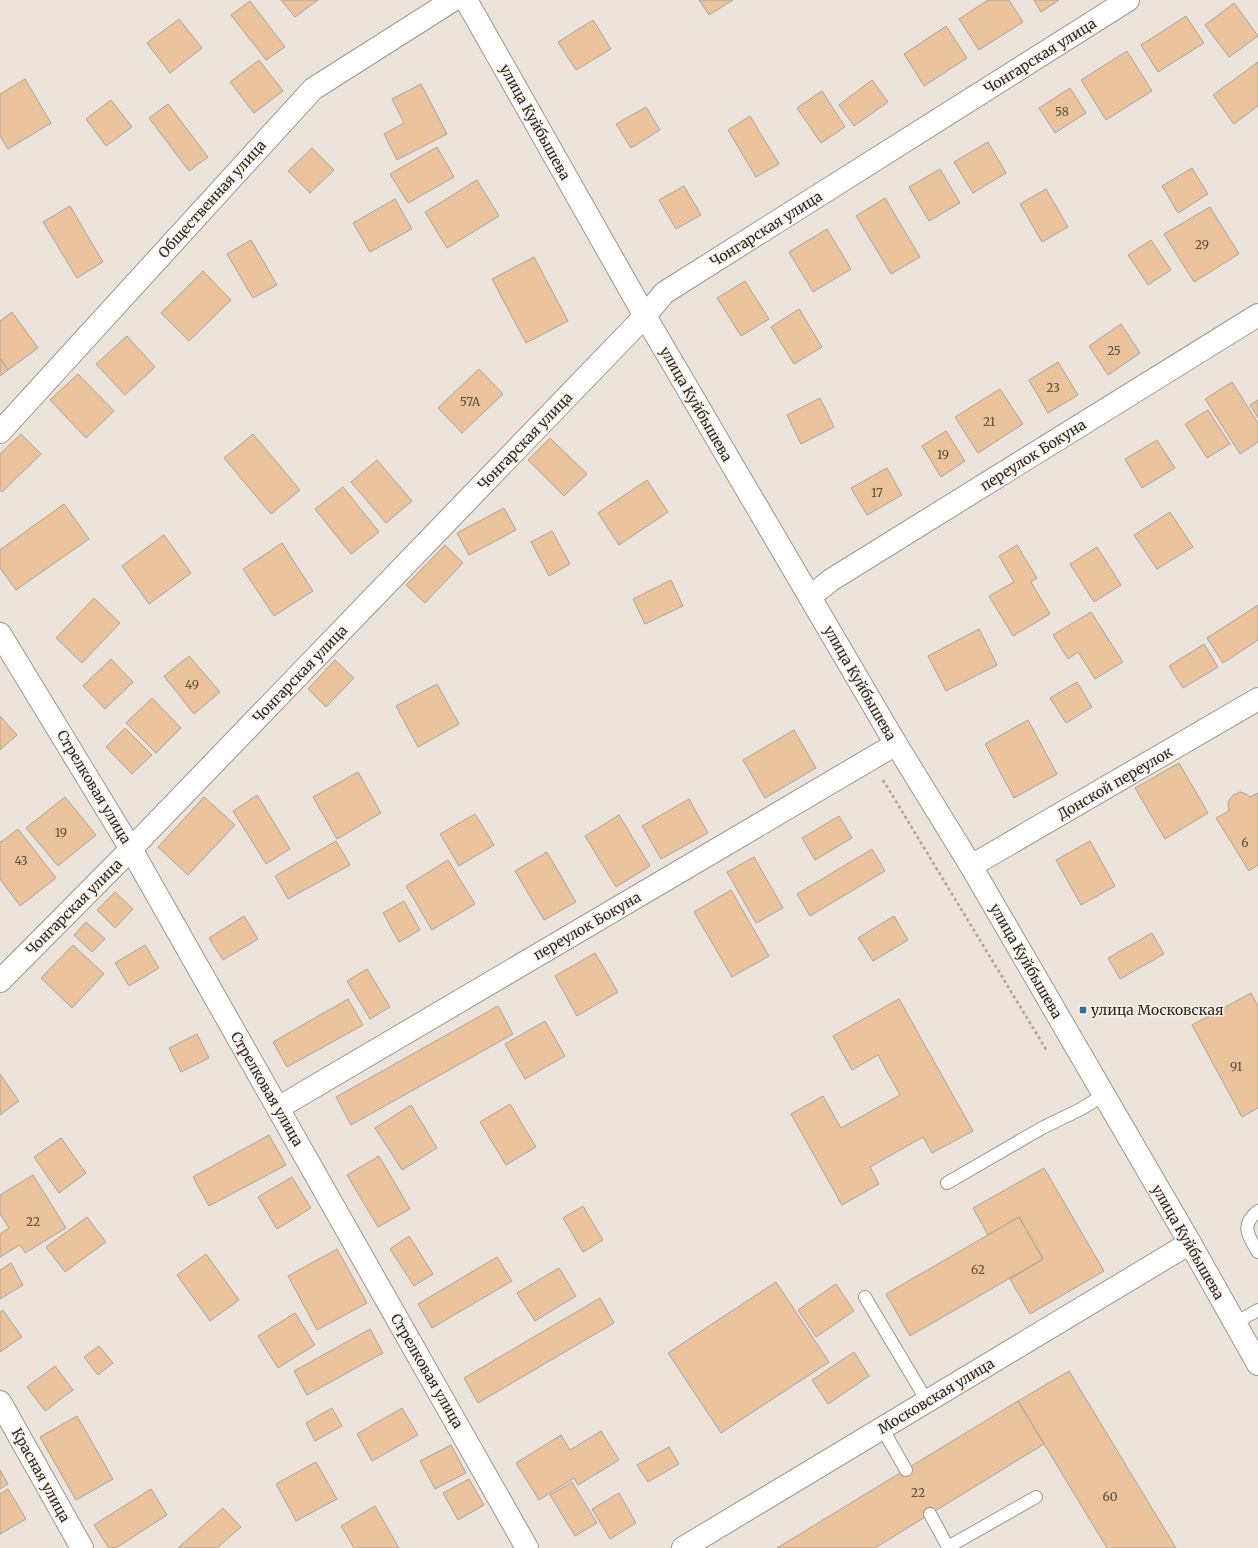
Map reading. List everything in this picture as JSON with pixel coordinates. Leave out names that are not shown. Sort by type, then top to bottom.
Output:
[{"type":"street","name":"Общественная улица","points":[[0,432],[312,89],[453,0]]},
{"type":"street","name":"улица Куйбышева","points":[[466,0],[645,316],[1104,1095],[1258,1364]]},
{"type":"street","name":"Чонгарская улица","points":[[0,981],[131,849],[645,316],[664,293],[1128,0]]},
{"type":"street","name":"переулок Бокуна","points":[[810,597],[838,576],[1258,315]]},
{"type":"street","name":"Стрелковая улица","points":[[0,634],[131,849],[527,1548]]},
{"type":"street","name":"Донской переулок","points":[[970,866],[1258,699]]},
{"type":"street","name":"переулок Бокуна","points":[[278,1108],[896,744]]},
{"type":"street","name":"Московская улица","points":[[683,1548],[1190,1243]]},
{"type":"street","name":"Красная улица","points":[[0,1402],[82,1548]]},
{"type":"lane","points":[[947,1183],[1042,1128],[1081,1109],[1104,1095]]},
{"type":"lane","points":[[1258,1211],[1249,1220],[1247,1228],[1251,1240],[1258,1252]]},
{"type":"lane","points":[[865,1297],[927,1401]]},
{"type":"lane","points":[[1235,1323],[1258,1310]]},
{"type":"lane","points":[[882,1428],[906,1470]]},
{"type":"lane","points":[[930,1514],[947,1548],[1036,1497]]},
{"type":"path","points":[[870,760],[1049,1054]]},
{"type":"building","points":[[281,0],[318,0],[295,17]]},
{"type":"building","points":[[699,0],[733,0],[709,15]]},
{"type":"building","points":[[988,0],[1009,0],[1023,22],[979,50],[959,19]]},
{"type":"building","points":[[1034,0],[1059,0],[1041,12]]},
{"type":"building","points":[[250,1],[285,47],[266,60],[231,15]]},
{"type":"building","points":[[1234,3],[1258,36],[1229,57],[1205,25]]},
{"type":"building","points":[[1186,16],[1204,43],[1158,72],[1141,45]]},
{"type":"building","points":[[179,19],[202,48],[170,73],[147,43]]},
{"type":"building","points":[[593,20],[611,49],[576,70],[558,42]]},
{"type":"building","points":[[946,26],[967,58],[924,86],[904,54]]},
{"type":"building","points":[[1127,51],[1152,91],[1106,120],[1081,80]]},
{"type":"building","points":[[259,60],[283,91],[254,113],[230,82]]},
{"type":"building","points":[[1258,62],[1258,106],[1234,124],[1213,95]]},
{"type":"building","points":[[25,79],[51,123],[8,149],[0,136],[0,94]]},
{"type":"building","points":[[872,80],[888,102],[854,126],[839,105]]},
{"type":"building","points":[[421,84],[447,134],[397,160],[384,134],[404,123],[392,99]]},
{"type":"building","points":[[1070,88],[1086,113],[1055,133],[1039,108]]},
{"type":"building","points":[[822,91],[845,127],[821,143],[797,108]]},
{"type":"building","points":[[111,100],[132,127],[106,146],[86,119]]},
{"type":"building","points":[[168,104],[208,157],[189,171],[149,118]]},
{"type":"building","points":[[646,107],[660,130],[631,148],[616,124]]},
{"type":"building","points":[[750,116],[779,164],[756,177],[728,130]]},
{"type":"building","points":[[988,142],[1006,173],[973,193],[954,162]]},
{"type":"building","points":[[437,147],[454,177],[408,203],[390,174]]},
{"type":"building","points":[[312,148],[334,170],[310,193],[288,171]]},
{"type":"building","points":[[1192,168],[1208,194],[1178,213],[1162,186]]},
{"type":"building","points":[[940,169],[960,203],[929,221],[909,187]]},
{"type":"building","points":[[477,180],[499,216],[447,248],[425,212]]},
{"type":"building","points":[[684,186],[701,215],[676,229],[659,200]]},
{"type":"building","points":[[1046,189],[1068,227],[1042,242],[1020,204]]},
{"type":"building","points":[[885,198],[920,257],[891,274],[856,216]]},
{"type":"building","points":[[395,199],[412,229],[370,252],[353,223]]},
{"type":"building","points":[[70,206],[103,262],[77,278],[43,222]]},
{"type":"building","points":[[1210,207],[1239,254],[1194,282],[1164,234]]},
{"type":"building","points":[[827,229],[851,269],[813,292],[789,252]]},
{"type":"building","points":[[251,240],[277,285],[253,298],[227,254]]},
{"type":"building","points":[[1151,240],[1171,270],[1148,285],[1128,255]]},
{"type":"building","points":[[534,257],[568,321],[526,343],[492,279]]},
{"type":"building","points":[[203,271],[231,300],[189,341],[161,313]]},
{"type":"building","points":[[745,281],[769,319],[741,336],[717,298]]},
{"type":"building","points":[[799,309],[822,347],[794,364],[771,327]]},
{"type":"building","points":[[12,312],[38,348],[8,370],[0,358],[0,321]]},
{"type":"building","points":[[1121,324],[1140,353],[1108,375],[1089,346]]},
{"type":"building","points":[[127,336],[155,367],[125,395],[96,364]]},
{"type":"building","points":[[0,358],[8,370],[0,376]]},
{"type":"building","points":[[1058,362],[1078,395],[1048,413],[1029,380]]},
{"type":"building","points":[[479,369],[503,394],[462,433],[438,408]]},
{"type":"building","points":[[78,374],[114,411],[86,438],[50,400]]},
{"type":"building","points":[[1232,382],[1258,423],[1258,442],[1240,454],[1205,399]]},
{"type":"building","points":[[1000,389],[1023,424],[978,453],[955,417]]},
{"type":"building","points":[[820,398],[834,427],[801,444],[787,415]]},
{"type":"building","points":[[1258,400],[1258,418],[1250,405]]},
{"type":"building","points":[[1208,410],[1230,444],[1207,458],[1185,424]]},
{"type":"building","points":[[946,431],[965,461],[941,477],[922,446]]},
{"type":"building","points":[[21,434],[41,454],[2,492],[0,490],[0,454]]},
{"type":"building","points":[[253,434],[300,490],[271,514],[224,458]]},
{"type":"building","points":[[550,438],[587,474],[564,496],[528,460]]},
{"type":"building","points":[[1157,440],[1175,468],[1142,488],[1125,459]]},
{"type":"building","points":[[377,460],[412,501],[386,523],[351,482]]},
{"type":"building","points":[[887,468],[902,495],[867,515],[851,488]]},
{"type":"building","points":[[647,480],[668,512],[619,545],[598,513]]},
{"type":"building","points":[[343,487],[379,532],[351,554],[315,509]]},
{"type":"building","points":[[64,504],[89,539],[16,590],[0,568],[0,550]]},
{"type":"building","points":[[504,508],[516,530],[469,555],[457,533]]},
{"type":"building","points":[[1170,512],[1193,547],[1157,569],[1134,535]]},
{"type":"building","points":[[552,531],[570,564],[549,576],[531,542]]},
{"type":"building","points":[[164,535],[191,573],[149,604],[122,566]]},
{"type":"building","points":[[282,543],[313,591],[274,616],[243,569]]},
{"type":"building","points":[[445,545],[463,563],[425,603],[406,585]]},
{"type":"building","points":[[1017,545],[1037,578],[1031,582],[1050,614],[1013,636],[989,596],[1014,582],[999,556]]},
{"type":"building","points":[[1097,547],[1121,585],[1094,602],[1070,564]]},
{"type":"building","points":[[671,580],[683,606],[645,624],[633,599]]},
{"type":"building","points":[[94,598],[120,623],[82,663],[56,638]]},
{"type":"building","points":[[1258,605],[1258,640],[1223,663],[1207,638]]},
{"type":"building","points":[[1091,612],[1123,662],[1095,679],[1078,652],[1068,659],[1053,635]]},
{"type":"building","points":[[979,629],[997,665],[946,691],[928,656]]},
{"type":"building","points":[[1204,644],[1218,667],[1183,688],[1169,666]]},
{"type":"building","points":[[189,656],[220,692],[194,714],[164,676]]},
{"type":"building","points":[[111,659],[133,682],[105,709],[83,686]]},
{"type":"building","points":[[335,660],[354,678],[326,707],[308,689]]},
{"type":"building","points":[[1077,682],[1092,707],[1066,723],[1050,698]]},
{"type":"building","points":[[437,684],[459,724],[418,747],[396,706]]},
{"type":"building","points":[[152,698],[181,728],[156,753],[126,723]]},
{"type":"building","points":[[0,716],[17,735],[0,750]]},
{"type":"building","points":[[1028,720],[1057,774],[1014,798],[985,744]]},
{"type":"building","points":[[125,728],[152,755],[132,774],[106,747]]},
{"type":"building","points":[[794,730],[816,768],[765,798],[743,760]]},
{"type":"building","points":[[1179,763],[1208,813],[1165,839],[1135,788]]},
{"type":"building","points":[[358,772],[381,813],[337,839],[313,797]]},
{"type":"building","points":[[1240,792],[1250,797],[1258,793],[1258,865],[1249,871],[1216,818],[1229,811],[1228,802],[1233,795]]},
{"type":"building","points":[[257,795],[290,849],[266,864],[233,811]]},
{"type":"building","points":[[65,797],[96,835],[58,866],[26,828]]},
{"type":"building","points":[[204,797],[235,825],[188,875],[158,847]]},
{"type":"building","points":[[689,799],[708,833],[661,859],[642,826]]},
{"type":"building","points":[[475,814],[494,845],[459,866],[440,834]]},
{"type":"building","points":[[619,815],[650,866],[616,887],[585,836]]},
{"type":"building","points":[[839,816],[852,838],[815,860],[802,838]]},
{"type":"building","points":[[18,829],[56,878],[20,906],[0,879],[0,841],[1,842]]},
{"type":"building","points":[[336,841],[350,865],[288,899],[275,876]]},
{"type":"building","points":[[1090,841],[1115,886],[1081,905],[1056,860]]},
{"type":"building","points":[[872,849],[885,871],[810,916],[797,894]]},
{"type":"building","points":[[547,852],[576,902],[544,920],[515,871]]},
{"type":"building","points":[[754,857],[783,908],[756,923],[727,872]]},
{"type":"building","points":[[448,860],[475,904],[432,930],[406,886]]},
{"type":"building","points":[[731,890],[769,956],[732,977],[694,912]]},
{"type":"building","points":[[115,892],[133,909],[115,928],[97,910]]},
{"type":"building","points":[[404,901],[420,930],[399,942],[383,913]]},
{"type":"building","points":[[244,916],[258,939],[223,960],[209,938]]},
{"type":"building","points":[[894,916],[908,940],[873,961],[858,938]]},
{"type":"building","points":[[86,922],[105,939],[92,952],[74,935]]},
{"type":"building","points":[[1152,933],[1164,954],[1120,979],[1108,958]]},
{"type":"building","points":[[73,945],[104,974],[72,1008],[41,978]]},
{"type":"building","points":[[145,945],[159,968],[129,986],[115,963]]},
{"type":"building","points":[[595,953],[618,992],[577,1016],[555,976]]},
{"type":"building","points":[[367,969],[390,1007],[370,1019],[347,981]]},
{"type":"building","points":[[1251,993],[1258,1006],[1258,1108],[1242,1117],[1192,1025]]},
{"type":"building","points":[[348,999],[363,1025],[287,1067],[273,1042]]},
{"type":"building","points":[[899,999],[973,1131],[932,1153],[923,1137],[870,1167],[879,1184],[842,1205],[791,1114],[823,1096],[841,1128],[900,1095],[878,1055],[852,1070],[833,1036]]},
{"type":"building","points":[[498,1006],[513,1034],[351,1125],[336,1097]]},
{"type":"building","points":[[545,1021],[565,1056],[525,1079],[505,1044]]},
{"type":"building","points":[[197,1034],[209,1058],[181,1072],[169,1048]]},
{"type":"building","points":[[0,1074],[19,1101],[0,1115]]},
{"type":"building","points":[[510,1104],[536,1147],[506,1165],[480,1122]]},
{"type":"building","points":[[411,1105],[437,1148],[402,1170],[375,1128]]},
{"type":"building","points":[[269,1135],[286,1165],[209,1206],[193,1177]]},
{"type":"building","points":[[61,1138],[86,1173],[59,1193],[34,1157]]},
{"type":"building","points":[[379,1156],[410,1209],[378,1227],[347,1175]]},
{"type":"building","points":[[1044,1168],[1104,1271],[1030,1314],[1010,1279],[1043,1259],[1019,1217],[988,1235],[973,1208]]},
{"type":"building","points":[[33,1175],[66,1228],[25,1253],[20,1245],[0,1257],[0,1234],[9,1228],[0,1214],[0,1195]]},
{"type":"building","points":[[292,1177],[311,1208],[277,1229],[258,1197]]},
{"type":"building","points":[[583,1206],[603,1240],[583,1252],[563,1218]]},
{"type":"building","points":[[87,1217],[106,1242],[65,1272],[46,1247]]},
{"type":"building","points":[[1019,1217],[1043,1259],[910,1336],[886,1294]]},
{"type":"building","points":[[409,1236],[433,1274],[414,1286],[390,1249]]},
{"type":"building","points":[[337,1249],[367,1303],[317,1330],[288,1276]]},
{"type":"building","points":[[206,1254],[239,1300],[210,1321],[177,1275]]},
{"type":"building","points":[[497,1257],[512,1281],[432,1328],[418,1304]]},
{"type":"building","points":[[11,1263],[23,1285],[0,1299],[0,1270]]},
{"type":"building","points":[[559,1268],[576,1296],[535,1321],[517,1293]]},
{"type":"building","points":[[776,1282],[829,1362],[721,1433],[668,1353]]},
{"type":"building","points":[[836,1284],[854,1311],[816,1337],[798,1310]]},
{"type":"building","points":[[600,1298],[614,1323],[478,1403],[464,1378]]},
{"type":"building","points":[[3,1310],[22,1337],[0,1352],[0,1312]]},
{"type":"building","points":[[295,1313],[315,1345],[278,1368],[258,1336]]},
{"type":"building","points":[[370,1329],[383,1353],[307,1395],[294,1371]]},
{"type":"building","points":[[99,1346],[113,1363],[98,1375],[84,1357]]},
{"type":"building","points":[[854,1352],[869,1376],[828,1404],[812,1380]]},
{"type":"building","points":[[55,1366],[73,1390],[45,1411],[27,1387]]},
{"type":"building","points":[[1069,1371],[1176,1548],[1107,1548],[1018,1401]]},
{"type":"building","points":[[1018,1401],[1044,1444],[875,1548],[777,1548]]},
{"type":"building","points":[[332,1408],[342,1426],[315,1441],[306,1423]]},
{"type":"building","points":[[402,1408],[418,1435],[372,1461],[357,1434]]},
{"type":"building","points":[[77,1416],[113,1479],[76,1500],[40,1437]]},
{"type":"building","points":[[601,1431],[619,1460],[578,1485],[574,1478],[539,1500],[516,1463],[561,1435],[570,1450]]},
{"type":"building","points":[[451,1445],[466,1473],[435,1489],[420,1461]]},
{"type":"building","points":[[669,1447],[679,1464],[648,1482],[637,1465]]},
{"type":"building","points":[[316,1462],[337,1499],[296,1521],[276,1484]]},
{"type":"building","points":[[0,1470],[8,1484],[0,1489]]},
{"type":"building","points":[[469,1479],[484,1505],[458,1520],[443,1493]]},
{"type":"building","points":[[572,1482],[597,1523],[575,1536],[550,1495]]},
{"type":"building","points":[[8,1489],[26,1519],[0,1534],[0,1494]]},
{"type":"building","points":[[151,1489],[167,1515],[116,1548],[109,1548],[94,1525]]},
{"type":"building","points":[[619,1493],[636,1523],[610,1539],[592,1509]]},
{"type":"building","points":[[375,1506],[399,1548],[354,1548],[341,1526]]},
{"type":"building","points":[[223,1508],[241,1527],[217,1548],[178,1548]]},
{"type":"place","name":"улица Московская","points":[[1083,1010]]}]
